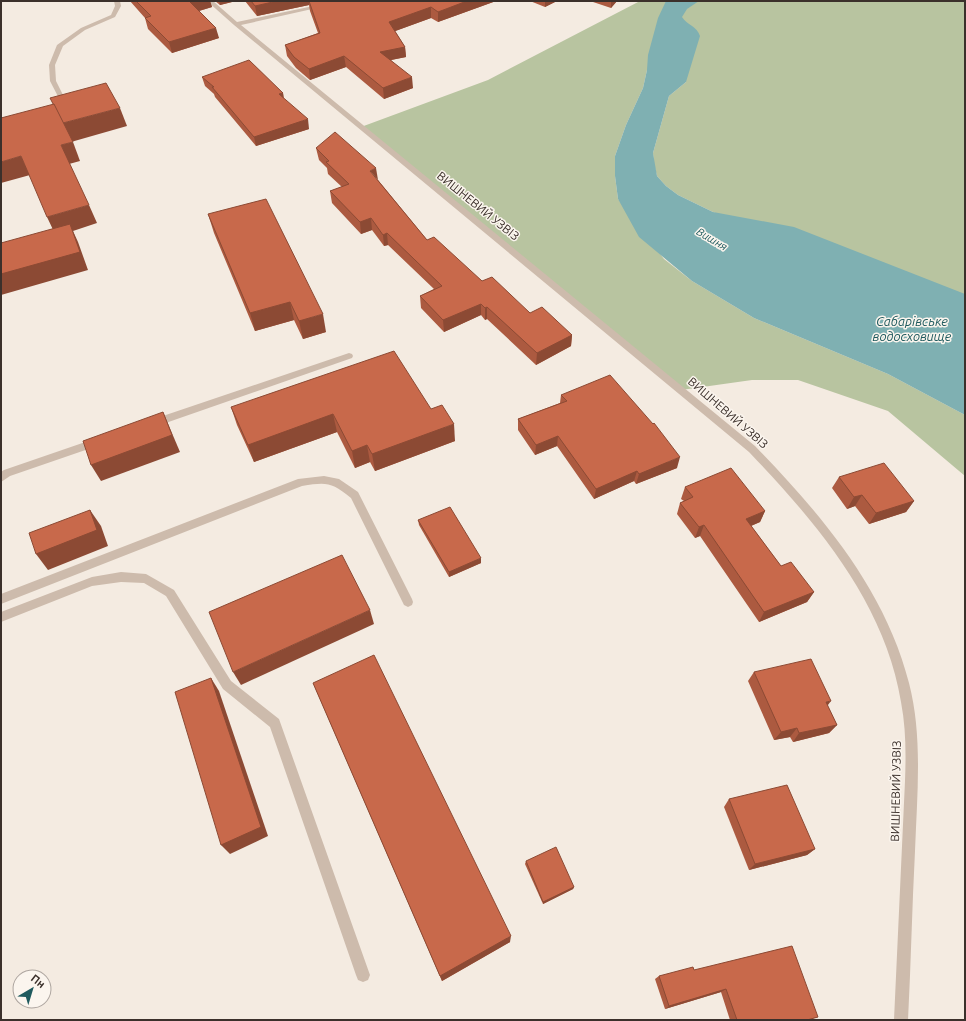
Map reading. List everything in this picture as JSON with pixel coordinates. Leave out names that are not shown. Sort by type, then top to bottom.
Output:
[{"type":"street","points":[[66,107],[53,81],[52,65],[60,45],[83,29],[113,16],[118,6],[117,1]]},
{"type":"street","name":"ВИШНЕВИЙ УЗВІЗ","points":[[210,1],[752,449],[787,484],[819,523],[848,563],[876,609],[890,643],[903,682],[910,726],[912,772],[902,1020]]},
{"type":"street","points":[[236,24],[345,1]]},
{"type":"street","points":[[148,425],[349,356]]},
{"type":"street","points":[[1,478],[8,473],[104,440]]},
{"type":"street","points":[[1,599],[302,482],[327,479],[341,484],[355,494],[408,602]]},
{"type":"street","points":[[1,617],[92,582],[121,577],[146,579],[170,593],[227,685],[275,723],[363,975]]},
{"type":"green space","points":[[640,1],[965,1],[965,314],[713,212],[678,195],[666,186],[657,176],[653,153],[669,96],[686,82],[647,70],[643,88],[626,125],[615,156],[615,176],[618,199],[664,259],[692,281],[754,318],[888,374],[965,415],[965,476],[888,411],[798,380],[752,380],[681,390],[361,127],[488,80]]},
{"type":"water","name":"Сабарівське водосховище","points":[[666,1],[699,1],[687,9],[682,17],[697,30],[700,36],[686,82],[669,96],[653,153],[657,176],[666,186],[678,195],[713,212],[794,227],[965,294],[965,415],[888,374],[754,318],[692,281],[639,237],[618,199],[615,176],[615,156],[626,125],[643,88],[647,70],[648,55],[658,18]]},
{"type":"building","points":[[136,1],[194,1],[190,2],[216,28],[169,42],[145,18],[151,16]]},
{"type":"building","points":[[251,1],[277,1],[255,6]]},
{"type":"building","points":[[309,1],[467,1],[438,12],[431,7],[389,22],[405,47],[380,52],[412,77],[383,88],[344,56],[309,69],[294,57],[285,45],[320,33]]},
{"type":"building","points":[[249,60],[283,93],[279,94],[308,119],[254,137],[212,87],[214,87],[202,77]]},
{"type":"building","points":[[106,83],[120,108],[63,123],[50,98]]},
{"type":"building","points":[[54,104],[73,142],[61,145],[89,205],[47,217],[21,156],[1,162],[1,118]]},
{"type":"building","points":[[335,132],[376,168],[370,171],[427,240],[434,237],[482,281],[492,277],[530,313],[542,307],[572,335],[537,353],[487,307],[485,308],[481,304],[443,320],[420,296],[442,286],[387,233],[383,235],[371,218],[360,222],[330,191],[349,184],[326,162],[329,161],[316,148]]},
{"type":"building","points":[[266,199],[323,314],[299,321],[290,302],[250,313],[208,214]]},
{"type":"building","points":[[70,224],[80,252],[1,274],[1,243]]},
{"type":"building","points":[[394,351],[431,409],[442,405],[454,424],[372,454],[367,445],[352,451],[333,414],[248,445],[231,407]]},
{"type":"building","points":[[610,375],[653,424],[654,423],[680,457],[639,474],[637,471],[596,489],[558,436],[536,445],[518,419],[567,401],[561,395]]},
{"type":"building","points":[[163,412],[172,435],[91,465],[83,441]]},
{"type":"building","points":[[884,463],[914,501],[876,513],[862,495],[854,497],[839,477]]},
{"type":"building","points":[[731,468],[765,511],[746,519],[781,566],[791,562],[814,592],[764,612],[704,525],[699,527],[680,503],[693,497],[685,487]]},
{"type":"building","points":[[450,507],[481,558],[449,572],[418,520]]},
{"type":"building","points":[[90,510],[97,530],[36,554],[29,533]]},
{"type":"building","points":[[342,555],[370,610],[233,672],[209,612]]},
{"type":"building","points":[[374,655],[511,936],[440,976],[313,683]]},
{"type":"building","points":[[811,659],[831,701],[826,702],[837,725],[799,733],[797,728],[781,732],[754,672]]},
{"type":"building","points":[[211,678],[261,827],[221,845],[175,692]]},
{"type":"building","points":[[787,785],[815,849],[755,864],[729,799]]},
{"type":"building","points":[[556,847],[574,887],[543,902],[526,861]]},
{"type":"building","points":[[792,946],[818,1017],[807,1020],[737,1020],[726,989],[669,1006],[659,976],[693,967],[694,970]]},
{"type":"water label","name":"Вишня","points":[[712,239]]}]
